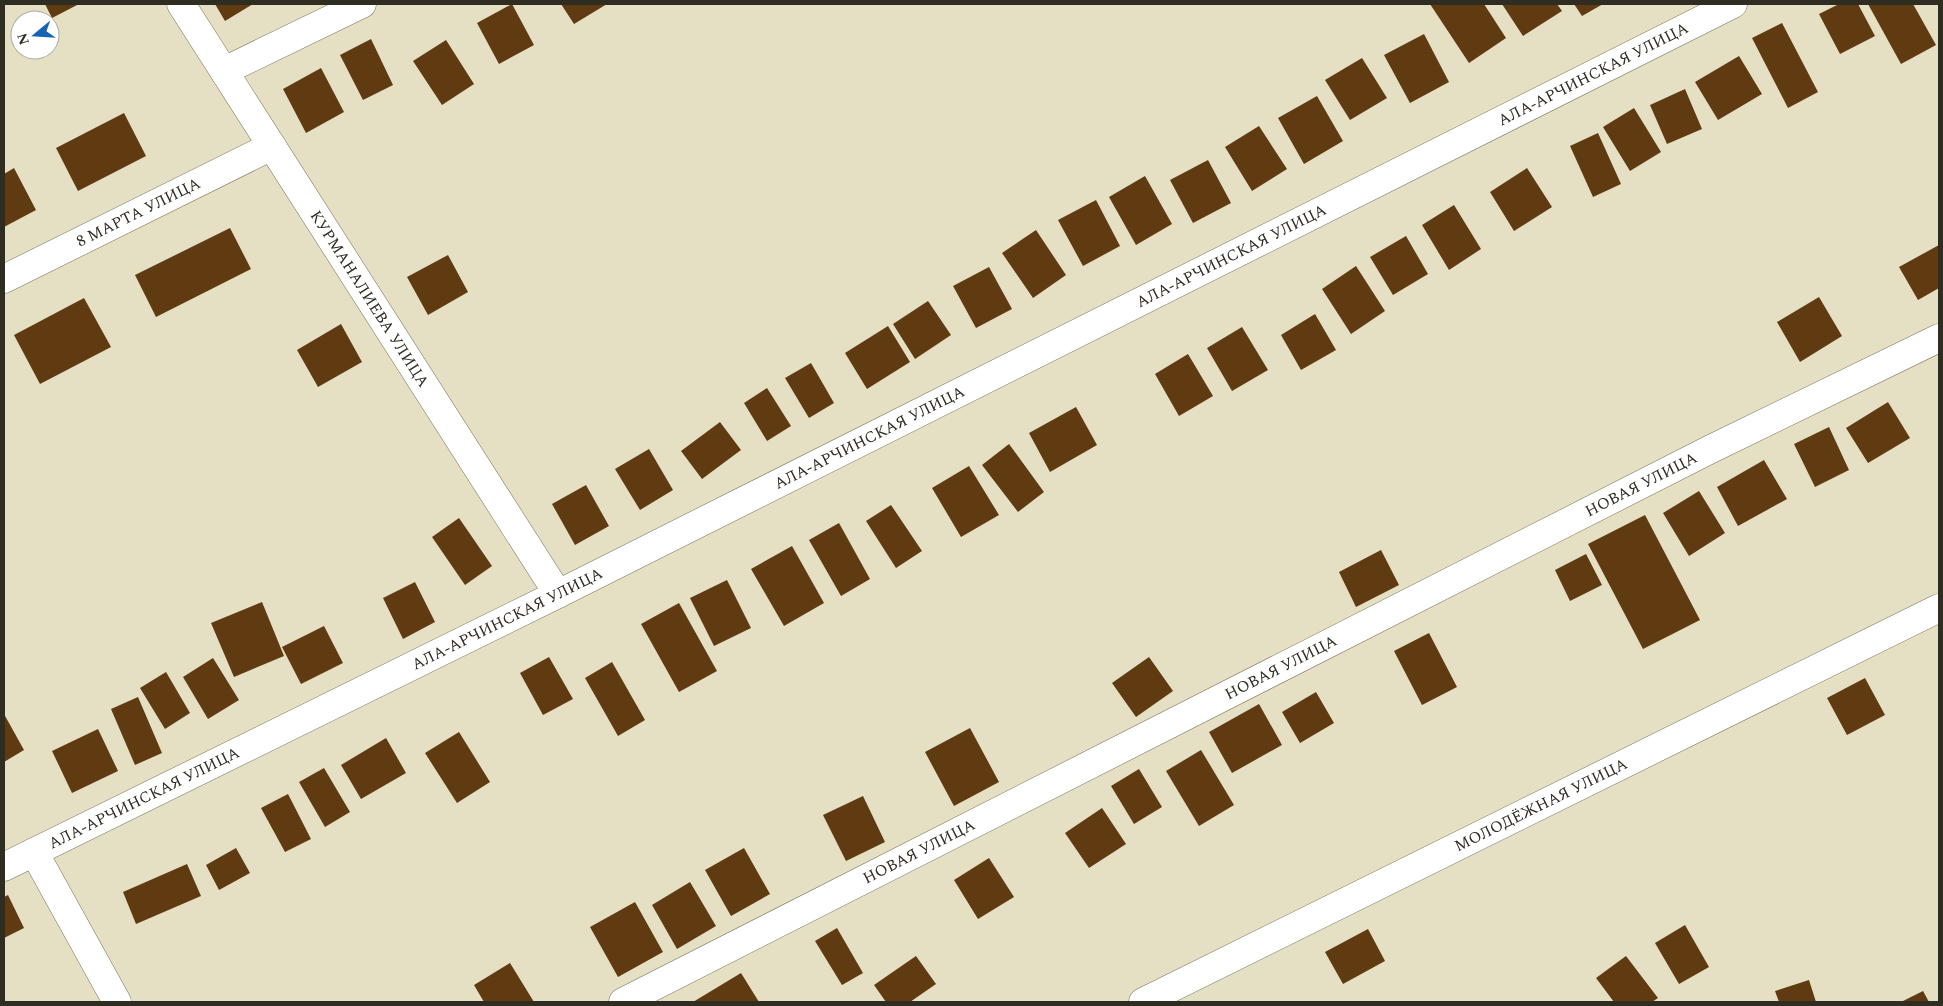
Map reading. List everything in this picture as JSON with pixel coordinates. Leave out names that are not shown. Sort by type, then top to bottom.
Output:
[{"type":"street","name":"КУРМАНАЛИЕВА УЛИЦА","points":[[181,4],[558,594]]},
{"type":"street","points":[[224,71],[362,4]]},
{"type":"street","name":"АЛА-АРЧИНСКАЯ УЛИЦА","points":[[4,868],[558,594],[1733,4]]},
{"type":"street","name":"8 МАРТА УЛИЦА","points":[[4,278],[272,146]]},
{"type":"street","name":"НОВАЯ УЛИЦА","points":[[624,1002],[1711,448],[1939,338]]},
{"type":"street","name":"МОЛОДЁЖНАЯ УЛИЦА","points":[[1143,1002],[1939,608]]},
{"type":"street","points":[[34,852],[117,1002]]},
{"type":"building","points":[[45,4],[79,4],[60,14],[60,10],[48,10]]},
{"type":"building","points":[[215,4],[253,4],[225,21]]},
{"type":"building","points":[[512,4],[534,45],[499,64],[477,23]]},
{"type":"building","points":[[561,4],[607,4],[574,24]]},
{"type":"building","points":[[1430,4],[1484,4],[1506,38],[1469,63]]},
{"type":"building","points":[[1502,4],[1557,4],[1562,11],[1523,36]]},
{"type":"building","points":[[1574,4],[1603,4],[1582,16]]},
{"type":"building","points":[[1839,4],[1858,4],[1875,36],[1840,54],[1819,14]]},
{"type":"building","points":[[1868,4],[1913,4],[1936,45],[1901,64]]},
{"type":"building","points":[[1782,23],[1818,92],[1788,108],[1752,38]]},
{"type":"building","points":[[1424,34],[1449,82],[1410,103],[1384,55]]},
{"type":"building","points":[[371,39],[393,85],[363,100],[340,55]]},
{"type":"building","points":[[446,40],[474,84],[442,105],[413,61]]},
{"type":"building","points":[[1739,56],[1762,94],[1718,120],[1695,82]]},
{"type":"building","points":[[1362,58],[1387,98],[1350,120],[1325,80]]},
{"type":"building","points":[[321,68],[344,112],[306,133],[283,89]]},
{"type":"building","points":[[1685,89],[1702,129],[1667,144],[1650,105]]},
{"type":"building","points":[[1317,96],[1343,141],[1304,164],[1278,118]]},
{"type":"building","points":[[1634,108],[1661,152],[1630,171],[1603,127]]},
{"type":"building","points":[[124,113],[146,156],[78,191],[56,148]]},
{"type":"building","points":[[1259,126],[1287,169],[1252,191],[1225,147]]},
{"type":"building","points":[[1598,133],[1621,184],[1593,197],[1570,146]]},
{"type":"building","points":[[1208,160],[1231,203],[1193,223],[1170,180]]},
{"type":"building","points":[[14,168],[36,210],[4,227],[4,174]]},
{"type":"building","points":[[1527,168],[1552,207],[1514,231],[1490,192]]},
{"type":"building","points":[[1145,176],[1172,224],[1136,245],[1109,197]]},
{"type":"building","points":[[1096,200],[1120,246],[1083,266],[1058,220]]},
{"type":"building","points":[[1454,205],[1481,249],[1449,270],[1422,225]]},
{"type":"building","points":[[230,228],[251,269],[156,317],[135,275]]},
{"type":"building","points":[[1036,230],[1066,275],[1033,298],[1002,253]]},
{"type":"building","points":[[1406,236],[1428,274],[1393,295],[1370,257]]},
{"type":"building","points":[[1939,245],[1939,288],[1918,300],[1899,267]]},
{"type":"building","points":[[448,255],[468,292],[428,315],[407,277]]},
{"type":"building","points":[[1356,266],[1385,311],[1351,334],[1322,289]]},
{"type":"building","points":[[989,267],[1012,309],[976,328],[953,286]]},
{"type":"building","points":[[1819,297],[1842,336],[1800,362],[1777,322]]},
{"type":"building","points":[[84,298],[111,347],[40,384],[14,335]]},
{"type":"building","points":[[928,301],[951,335],[915,359],[893,324]]},
{"type":"building","points":[[1315,314],[1336,350],[1301,370],[1281,335]]},
{"type":"building","points":[[341,324],[362,362],[318,387],[297,350]]},
{"type":"building","points":[[888,326],[910,362],[867,389],[845,353]]},
{"type":"building","points":[[1242,327],[1268,370],[1232,391],[1207,348]]},
{"type":"building","points":[[1188,354],[1213,396],[1179,416],[1155,374]]},
{"type":"building","points":[[811,363],[834,403],[809,418],[785,378]]},
{"type":"building","points":[[767,388],[791,426],[767,441],[744,403]]},
{"type":"building","points":[[1888,402],[1910,438],[1868,463],[1846,428]]},
{"type":"building","points":[[1076,407],[1097,445],[1050,472],[1029,433]]},
{"type":"building","points":[[720,422],[741,450],[702,479],[681,451]]},
{"type":"building","points":[[1829,427],[1849,470],[1815,487],[1794,444]]},
{"type":"building","points":[[1009,444],[1044,492],[1018,512],[982,465]]},
{"type":"building","points":[[649,449],[673,490],[640,510],[615,469]]},
{"type":"building","points":[[1764,460],[1787,499],[1738,526],[1717,487]]},
{"type":"building","points":[[969,466],[999,515],[961,537],[932,488]]},
{"type":"building","points":[[586,485],[609,526],[575,545],[552,504]]},
{"type":"building","points":[[1699,491],[1725,533],[1689,556],[1663,513]]},
{"type":"building","points":[[891,505],[922,551],[896,568],[866,521]]},
{"type":"building","points":[[1645,515],[1700,620],[1643,649],[1588,544]]},
{"type":"building","points":[[459,518],[492,566],[465,585],[432,537]]},
{"type":"building","points":[[839,523],[870,579],[841,596],[809,540]]},
{"type":"building","points":[[792,546],[824,603],[784,626],[751,569]]},
{"type":"building","points":[[1381,550],[1399,585],[1356,607],[1339,572]]},
{"type":"building","points":[[1586,554],[1602,585],[1570,601],[1555,570]]},
{"type":"building","points":[[727,580],[751,628],[714,646],[690,598]]},
{"type":"building","points":[[415,582],[435,622],[403,639],[383,598]]},
{"type":"building","points":[[262,602],[284,656],[234,677],[211,623]]},
{"type":"building","points":[[679,603],[717,671],[679,692],[641,624]]},
{"type":"building","points":[[324,626],[343,663],[301,684],[282,647]]},
{"type":"building","points":[[1429,633],[1457,687],[1422,705],[1394,651]]},
{"type":"building","points":[[549,657],[573,699],[543,715],[520,673]]},
{"type":"building","points":[[1149,657],[1173,691],[1136,717],[1112,683]]},
{"type":"building","points":[[213,658],[239,700],[208,719],[183,677]]},
{"type":"building","points":[[612,662],[645,720],[618,736],[585,678]]},
{"type":"building","points":[[166,672],[190,713],[165,729],[140,688]]},
{"type":"building","points":[[1865,678],[1885,715],[1847,735],[1827,698]]},
{"type":"building","points":[[1316,692],[1334,723],[1300,743],[1282,712]]},
{"type":"building","points":[[138,697],[162,753],[135,765],[111,709]]},
{"type":"building","points":[[1259,704],[1282,745],[1232,773],[1209,732]]},
{"type":"building","points":[[4,714],[24,750],[4,762]]},
{"type":"building","points":[[970,728],[999,782],[954,806],[925,752]]},
{"type":"building","points":[[98,729],[118,771],[72,793],[52,751]]},
{"type":"building","points":[[459,732],[490,782],[457,803],[425,753]]},
{"type":"building","points":[[386,738],[406,773],[361,799],[341,765]]},
{"type":"building","points":[[1201,750],[1234,805],[1199,826],[1166,771]]},
{"type":"building","points":[[324,768],[350,812],[325,827],[299,782]]},
{"type":"building","points":[[1139,769],[1162,807],[1134,824],[1111,786]]},
{"type":"building","points":[[288,794],[311,839],[285,852],[261,808]]},
{"type":"building","points":[[863,796],[885,842],[846,861],[823,815]]},
{"type":"building","points":[[1102,808],[1126,844],[1089,868],[1065,833]]},
{"type":"building","points":[[236,848],[250,873],[219,890],[206,865]]},
{"type":"building","points":[[744,848],[770,894],[731,916],[705,870]]},
{"type":"building","points":[[989,858],[1014,897],[978,919],[954,880]]},
{"type":"building","points":[[187,864],[201,896],[136,924],[123,892]]},
{"type":"building","points":[[690,882],[716,926],[677,949],[652,905]]},
{"type":"building","points":[[8,895],[24,928],[4,938],[4,897]]},
{"type":"building","points":[[635,902],[663,952],[618,977],[590,927]]},
{"type":"building","points":[[1685,925],[1709,967],[1679,984],[1655,943]]},
{"type":"building","points":[[837,928],[863,973],[842,985],[815,941]]},
{"type":"building","points":[[1368,929],[1385,961],[1343,984],[1325,952]]},
{"type":"building","points":[[916,956],[936,984],[910,1002],[886,1002],[874,985]]},
{"type":"building","points":[[1626,956],[1658,998],[1652,1002],[1614,1002],[1596,978]]},
{"type":"building","points":[[510,963],[534,1002],[484,1002],[474,985]]},
{"type":"building","points":[[741,973],[759,1002],[693,1002]]},
{"type":"building","points":[[1809,980],[1816,1002],[1779,1002],[1775,991]]},
{"type":"building","points":[[1923,991],[1929,1002],[1901,1002]]}]
